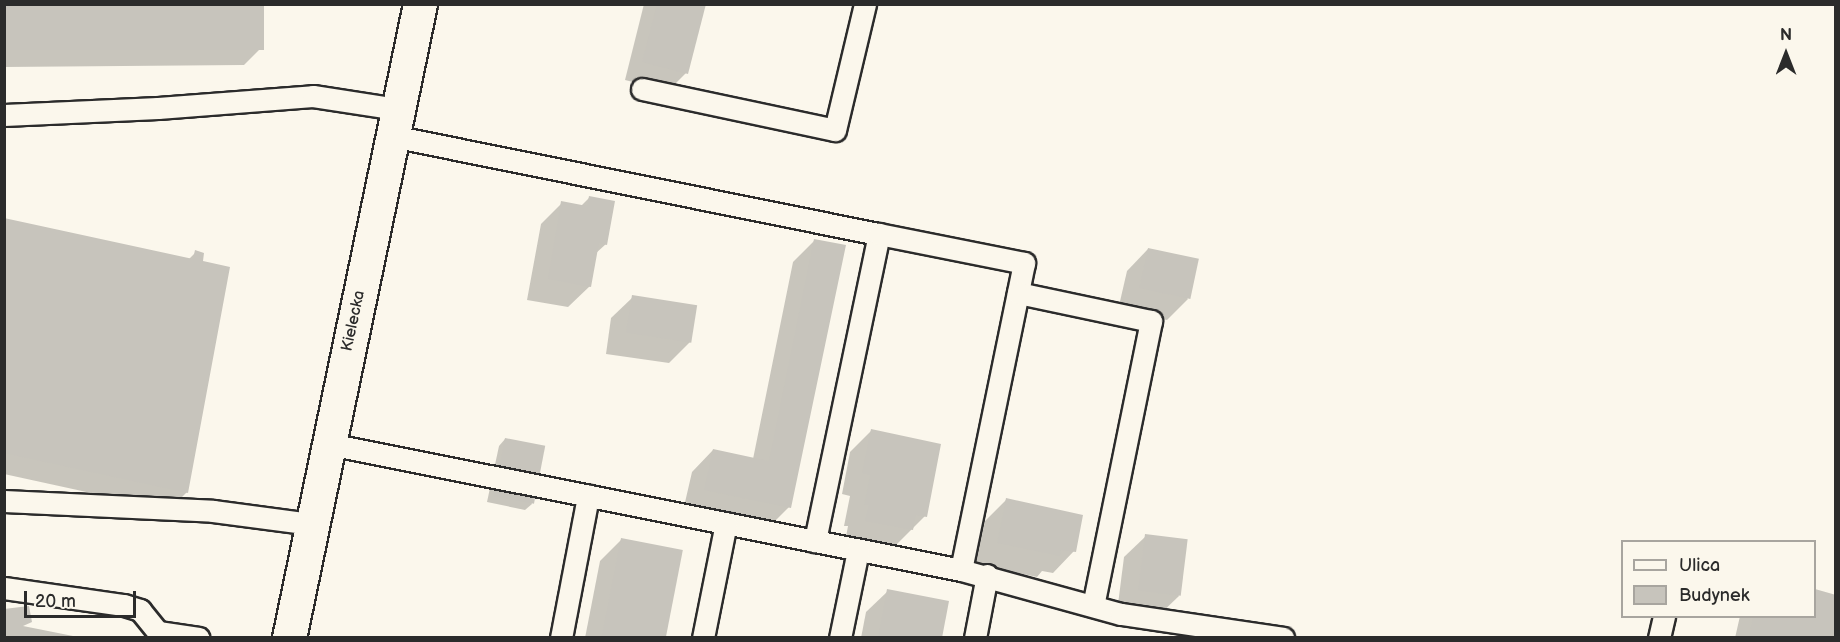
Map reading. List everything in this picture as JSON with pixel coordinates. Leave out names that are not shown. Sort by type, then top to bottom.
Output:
[{"type":"street","name":"Kielecka","points":[[289,638],[420,4]]},
{"type":"lane","points":[[642,89],[835,130],[866,4]]},
{"type":"lane","points":[[4,115],[158,108],[313,96],[395,122],[879,234],[1024,263],[961,570]]},
{"type":"lane","points":[[815,541],[879,234]]},
{"type":"lane","points":[[1018,293],[1151,321],[1093,605]]},
{"type":"lane","points":[[329,444],[987,575],[1121,614],[1282,638]]},
{"type":"lane","points":[[561,638],[588,496]]},
{"type":"lane","points":[[4,501],[213,511],[312,524]]},
{"type":"lane","points":[[703,638],[726,523]]},
{"type":"lane","points":[[840,638],[858,550]]},
{"type":"lane","points":[[975,638],[987,575]]},
{"type":"lane","points":[[4,588],[124,605],[140,610],[158,635],[199,638]]},
{"type":"lane","points":[[1659,638],[1664,618]]},
{"type":"building","points":[[4,4],[264,4],[264,50],[4,50]]},
{"type":"building","points":[[657,4],[706,4],[688,74],[642,62]]},
{"type":"building","points":[[589,196],[615,201],[607,245],[599,243],[591,287],[548,279],[561,201],[587,206]]},
{"type":"building","points":[[4,218],[193,259],[195,250],[204,253],[203,261],[230,267],[188,493],[4,453]]},
{"type":"building","points":[[814,239],[846,245],[791,508],[704,490],[713,449],[769,461]]},
{"type":"building","points":[[1148,248],[1199,259],[1190,299],[1139,288]]},
{"type":"building","points":[[632,295],[697,305],[691,343],[626,333]]},
{"type":"building","points":[[871,429],[941,444],[927,517],[916,515],[913,530],[865,521],[869,505],[864,505],[870,475],[862,473]]},
{"type":"building","points":[[505,438],[545,446],[534,504],[494,496]]},
{"type":"building","points":[[1006,498],[1083,515],[1076,552],[1061,550],[1060,556],[997,543]]},
{"type":"building","points":[[1145,534],[1188,539],[1181,596],[1138,591]]},
{"type":"building","points":[[621,538],[683,550],[666,638],[602,638]]},
{"type":"building","points":[[887,589],[949,601],[942,638],[878,638]]},
{"type":"building","points":[[1816,589],[1836,595],[1836,638],[1749,638],[1753,618],[1816,618]]},
{"type":"building","points":[[29,606],[32,622],[23,626],[83,638],[4,638],[4,609]]}]
